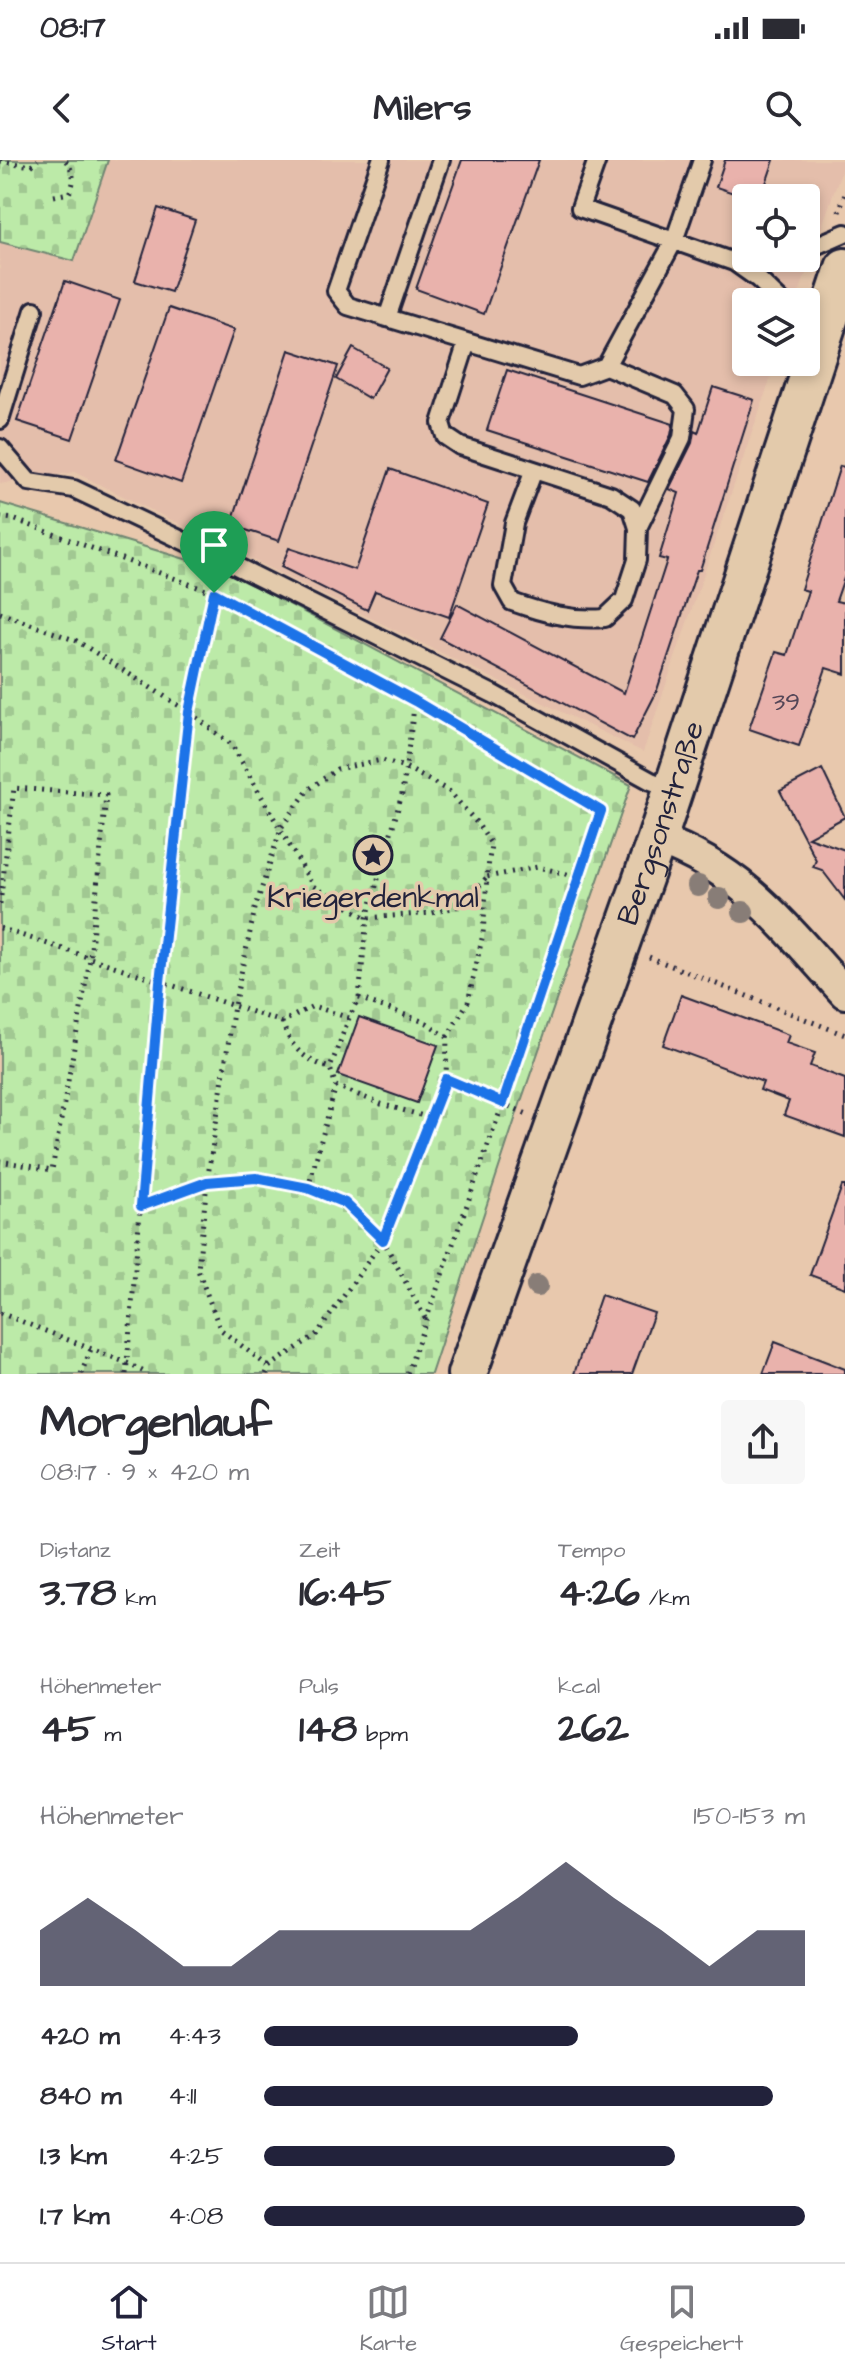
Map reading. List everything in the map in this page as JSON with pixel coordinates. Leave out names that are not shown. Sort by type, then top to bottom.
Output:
[{"type":"street","name":"Bergsonstraße","points":[[820,326],[845,268]]},
{"type":"street","name":"Bergsonstraße","points":[[467,1374],[657,839],[802,376]]},
{"type":"street","points":[[657,839],[712,863],[742,884],[845,993]]},
{"type":"lane","points":[[381,160],[336,291],[348,306],[579,376],[606,366],[674,241],[702,160]]},
{"type":"lane","points":[[387,318],[441,160]]},
{"type":"lane","points":[[597,160],[580,208],[732,261]]},
{"type":"lane","points":[[820,244],[845,233]]},
{"type":"lane","points":[[748,272],[767,288]]},
{"type":"lane","points":[[0,420],[34,310]]},
{"type":"lane","points":[[467,342],[441,423],[445,436],[460,446],[534,470],[611,495],[632,509],[638,528],[637,560],[624,600],[605,618],[580,620],[536,611],[512,602],[503,586],[514,523],[534,470]]},
{"type":"lane","points":[[606,366],[675,395],[686,409],[682,438],[638,528]]},
{"type":"lane","points":[[0,448],[29,482],[74,489],[200,549],[493,694],[651,781],[673,789]]},
{"type":"path","points":[[0,161],[31,166],[38,160]]},
{"type":"path","points":[[54,196],[69,193],[74,184],[71,168],[65,160]]},
{"type":"path","points":[[0,517],[13,519],[214,593],[415,701],[601,811],[503,1103],[407,1374]]},
{"type":"path","points":[[126,1374],[160,982],[189,712],[214,593]]},
{"type":"path","points":[[0,613],[77,641],[189,712],[232,745],[313,886],[367,918],[432,913],[463,905],[487,877],[538,867],[579,877]]},
{"type":"path","points":[[308,1188],[336,1086],[330,1068],[359,998],[367,918],[402,794],[415,701]]},
{"type":"path","points":[[266,1374],[269,1367],[317,1334],[383,1240],[446,1079],[447,1037],[468,1002],[483,934],[491,844],[449,791],[405,767],[382,760],[337,769],[308,790],[281,828],[255,909],[234,1006],[207,1182],[198,1270],[220,1329],[269,1367]]},
{"type":"path","points":[[0,904],[14,788],[106,795],[90,959],[52,1170],[0,1161]]},
{"type":"path","points":[[0,928],[282,1022],[313,1006],[349,1018]]},
{"type":"path","points":[[641,954],[845,1035]]},
{"type":"path","points":[[359,998],[427,1023],[447,1037]]},
{"type":"path","points":[[282,1022],[288,1040],[299,1054],[330,1068]]},
{"type":"path","points":[[446,1079],[534,1117]]},
{"type":"path","points":[[336,1086],[381,1104],[431,1118]]},
{"type":"path","points":[[141,1206],[207,1182],[256,1178],[308,1188],[345,1203],[383,1240],[426,1319]]},
{"type":"path","points":[[0,1313],[148,1374]]},
{"type":"path","points":[[81,1374],[91,1349]]},
{"type":"shaded area","points":[[108,160],[845,160],[820,232],[820,184],[732,184],[732,272],[806,272],[801,288],[732,288],[732,376],[771,376],[643,752],[74,472],[0,484],[0,242],[74,261]]},
{"type":"green space","points":[[0,160],[108,160],[74,261],[0,242]]},
{"type":"green space","points":[[0,503],[228,572],[631,785],[518,1110],[431,1374],[0,1374]]},
{"type":"building","points":[[462,160],[539,160],[484,314],[416,289]]},
{"type":"building","points":[[725,160],[774,160],[766,184],[732,184],[732,192],[716,187]]},
{"type":"building","points":[[158,208],[195,220],[171,292],[135,281]]},
{"type":"building","points":[[65,281],[120,300],[72,439],[17,421]]},
{"type":"building","points":[[169,308],[234,330],[181,483],[116,460]]},
{"type":"building","points":[[353,348],[387,368],[370,399],[336,379]]},
{"type":"building","points":[[289,350],[338,366],[279,541],[231,525]]},
{"type":"building","points":[[507,370],[673,424],[671,435],[648,482],[487,430]]},
{"type":"building","points":[[713,387],[754,400],[700,570],[697,570],[656,693],[632,740],[440,638],[457,604],[624,693],[667,560],[659,558],[679,493],[669,489],[692,443],[694,431],[698,433]]},
{"type":"building","points":[[840,466],[845,467],[845,575],[836,601],[845,603],[845,674],[826,668],[799,746],[749,729],[776,652],[787,655],[808,591],[801,589]]},
{"type":"building","points":[[390,469],[488,504],[449,617],[375,591],[367,610],[281,567],[289,548],[355,570]]},
{"type":"building","points":[[822,769],[845,817],[808,837],[845,850],[845,900],[822,870],[813,867],[816,860],[780,791]]},
{"type":"building","points":[[681,995],[789,1035],[786,1043],[815,1053],[810,1066],[845,1079],[845,1137],[784,1115],[789,1101],[760,1090],[763,1082],[663,1045]]},
{"type":"building","points":[[359,1017],[438,1045],[417,1103],[338,1075]]},
{"type":"building","points":[[842,1186],[845,1186],[845,1288],[810,1275]]},
{"type":"building","points":[[601,1295],[654,1313],[632,1374],[574,1374]]},
{"type":"building","points":[[775,1342],[845,1369],[845,1374],[763,1374]]},
{"type":"place","name":"Kriegerdenkmal","points":[[373,855]]},
{"type":"route","points":[[214,593],[415,701],[601,811],[503,1103],[446,1079],[383,1240],[345,1203],[308,1188],[256,1178],[207,1182],[141,1206],[160,982],[189,712],[214,593]]}]
